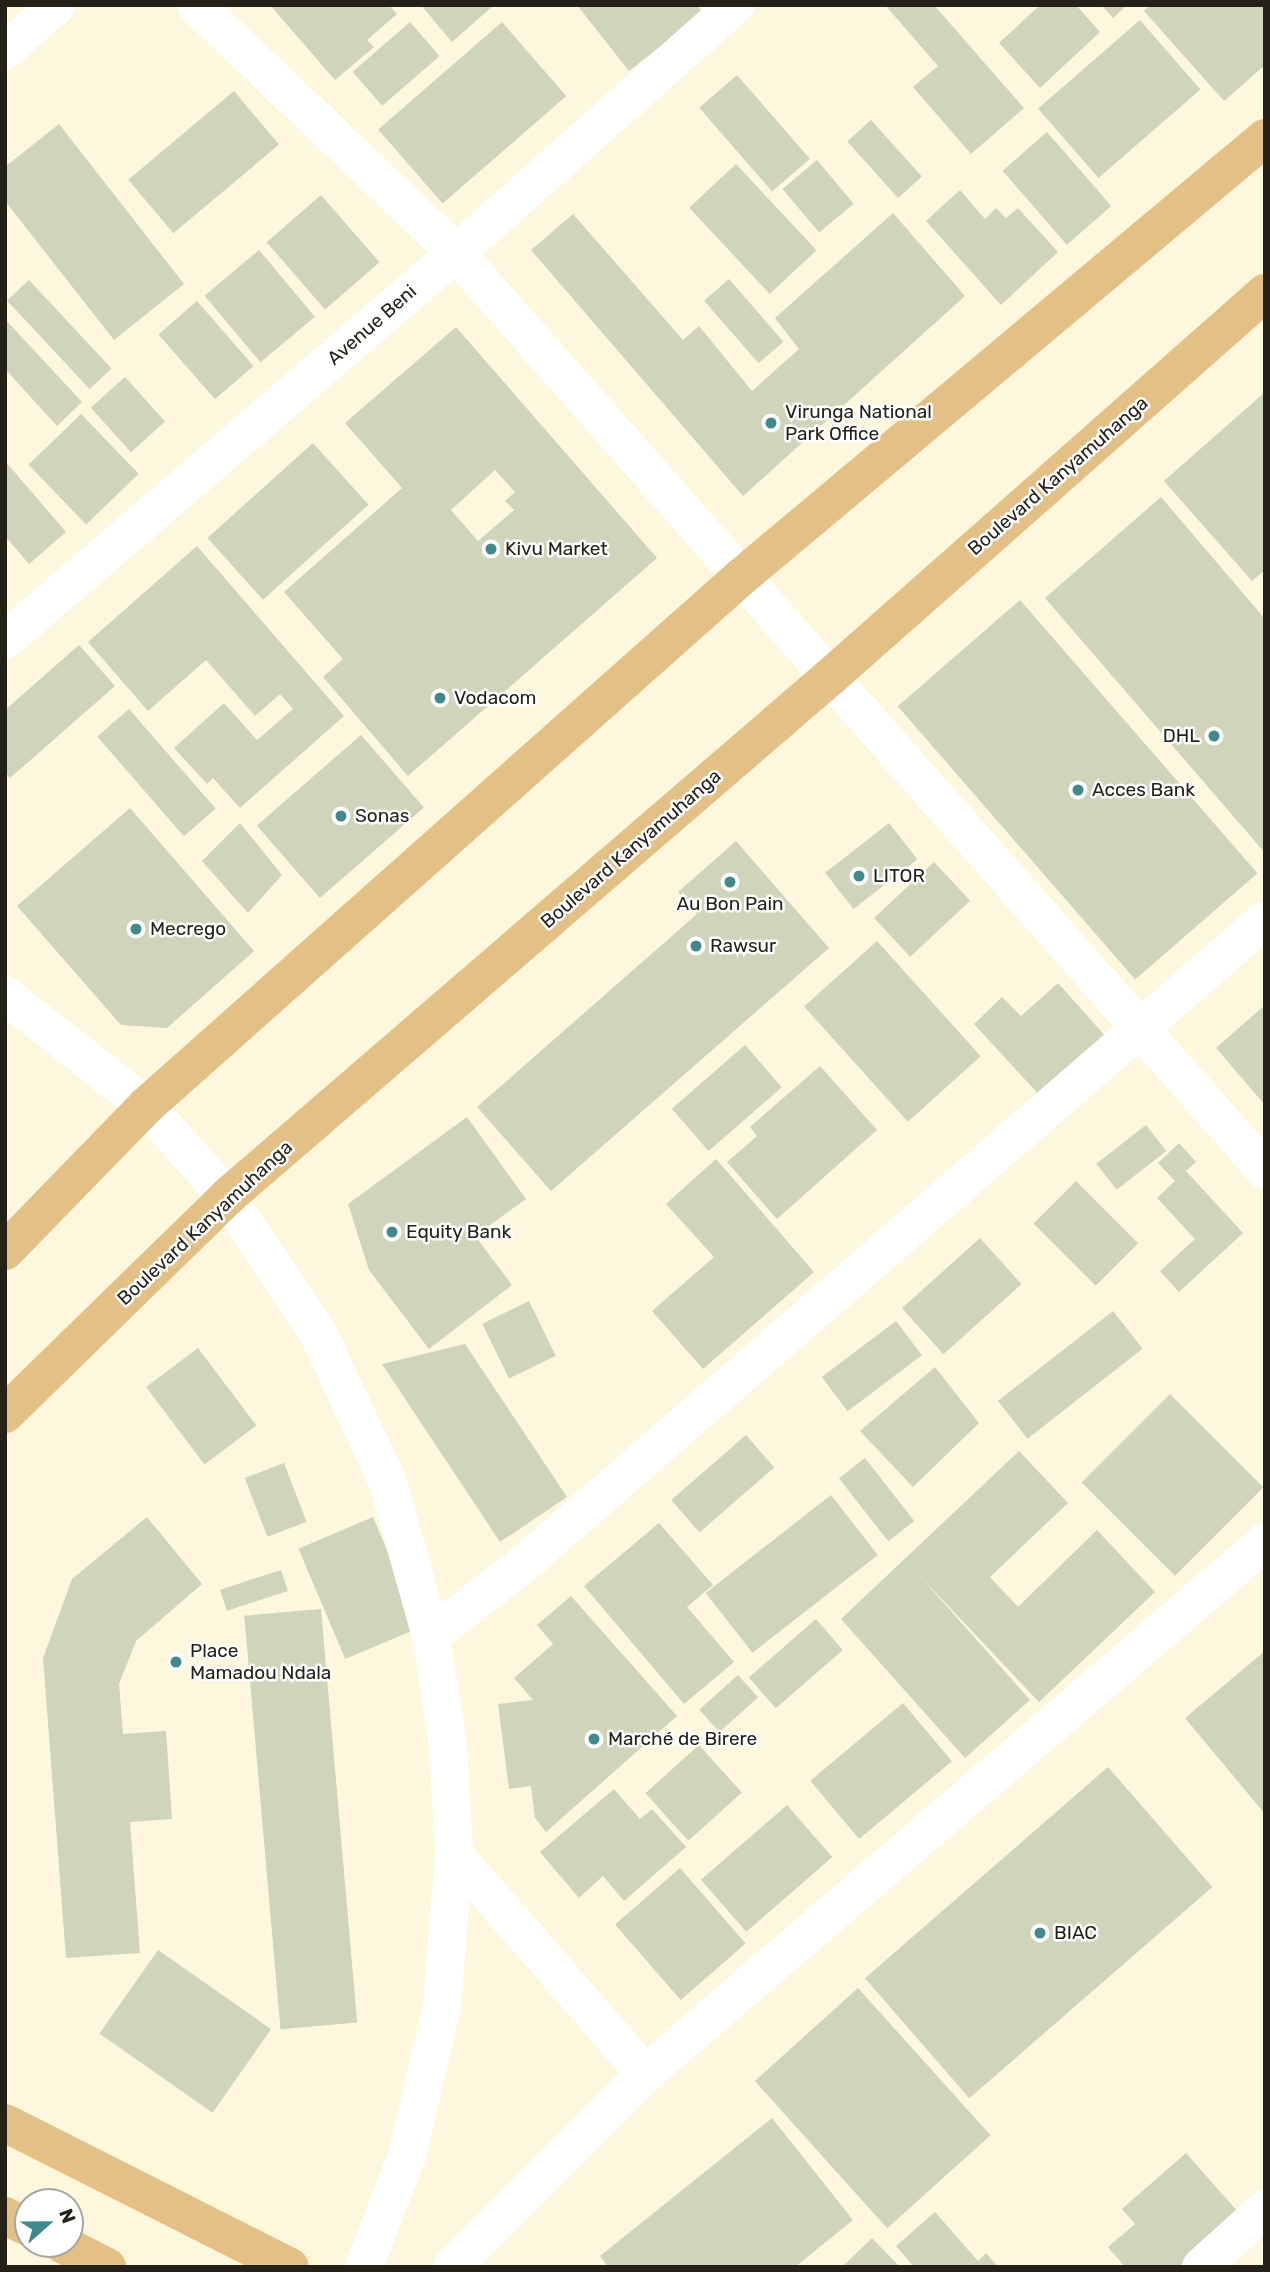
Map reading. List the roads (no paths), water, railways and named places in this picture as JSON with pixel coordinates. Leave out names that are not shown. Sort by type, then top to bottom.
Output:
[{"type":"main road","points":[[5,1251],[146,1107],[740,578],[1265,138]]},
{"type":"main road","name":"Boulevard Kanyamuhanga","points":[[5,1414],[227,1198],[829,678],[1265,293]]},
{"type":"main road","points":[[5,2123],[290,2267]]},
{"type":"main road","points":[[84,2255],[107,2267]]},
{"type":"street","points":[[5,51],[56,5]]},
{"type":"street","points":[[195,5],[456,253],[1265,1170]]},
{"type":"street","name":"Avenue Beni","points":[[5,640],[456,253],[734,5]]},
{"type":"street","points":[[431,1636],[522,1565],[1265,920]]},
{"type":"street","points":[[5,995],[146,1107],[227,1198],[318,1333],[387,1480],[431,1636],[448,1745],[454,1854],[442,2007],[407,2156],[365,2267]]},
{"type":"street","points":[[452,2267],[645,2074],[1265,1542]]},
{"type":"street","points":[[454,1854],[645,2074]]},
{"type":"street","points":[[1201,2267],[1265,2209]]},
{"type":"place","name":"Virunga National Park Office","points":[[771,423]]},
{"type":"place","name":"Kivu Market","points":[[491,549]]},
{"type":"place","name":"Vodacom","points":[[440,698]]},
{"type":"place","name":"DHL","points":[[1214,736]]},
{"type":"place","name":"Acces Bank","points":[[1078,790]]},
{"type":"place","name":"Sonas","points":[[341,816]]},
{"type":"place","name":"LITOR","points":[[859,876]]},
{"type":"place","name":"Au Bon Pain","points":[[730,882]]},
{"type":"place","name":"Mecrego","points":[[136,929]]},
{"type":"place","name":"Rawsur","points":[[696,946]]},
{"type":"place","name":"Equity Bank","points":[[392,1232]]},
{"type":"place","name":"Place Mamadou Ndala","points":[[176,1662]]},
{"type":"place","name":"Marché de Birere","points":[[594,1739]]},
{"type":"place","name":"BIAC","points":[[1040,1933]]}]
